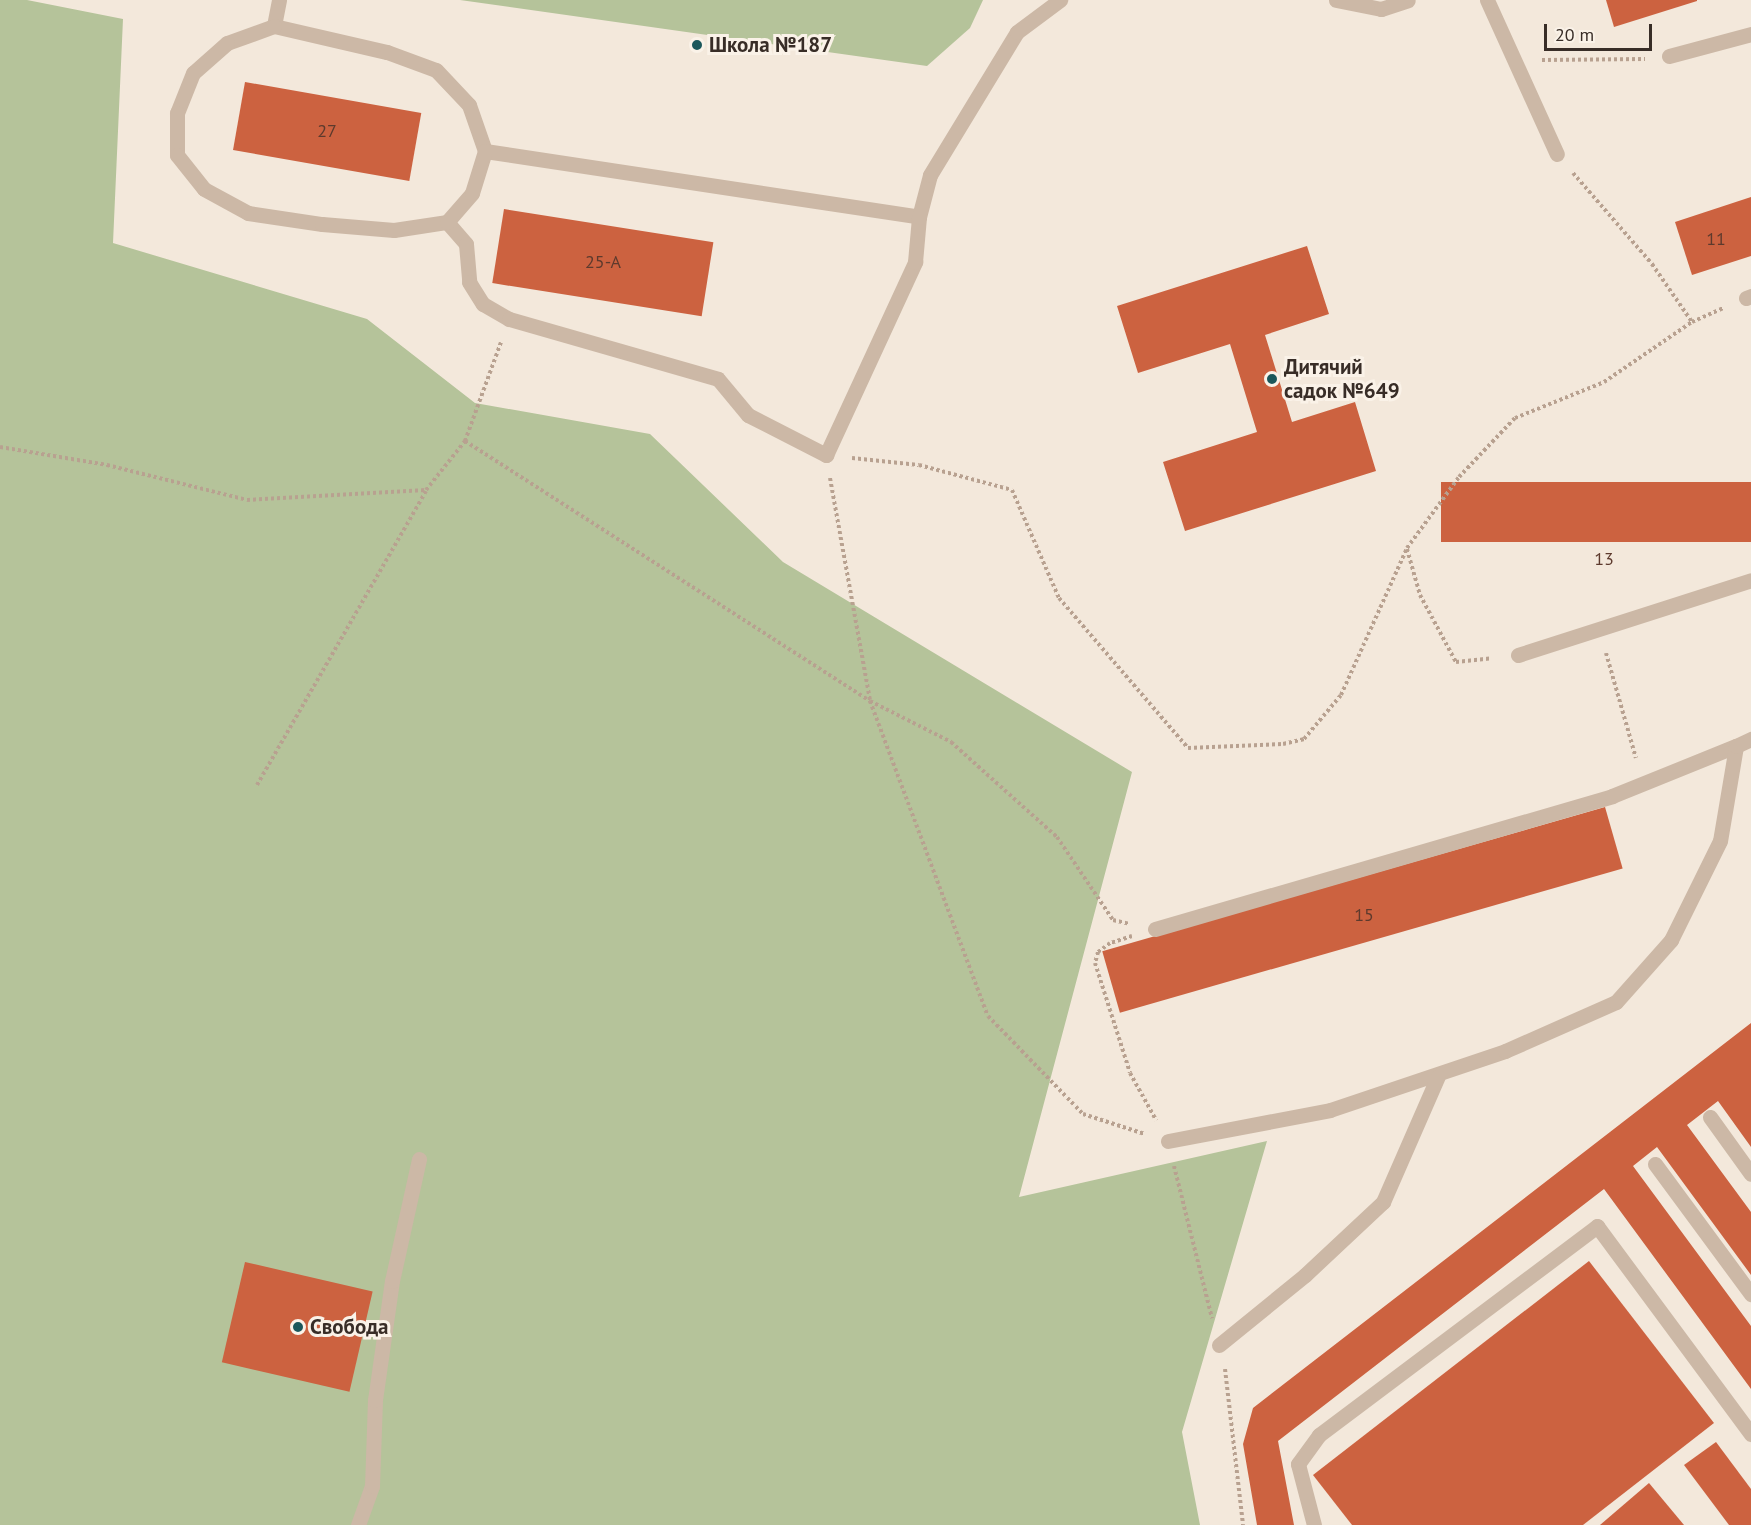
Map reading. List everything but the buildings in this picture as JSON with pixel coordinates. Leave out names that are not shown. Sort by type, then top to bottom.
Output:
[{"type":"lane","points":[[274,26],[279,0]]},
{"type":"lane","points":[[447,222],[466,244],[468,282],[483,304],[509,319],[718,380],[748,415],[826,455],[915,262],[919,217],[930,175],[1017,32],[1060,0]]},
{"type":"lane","points":[[1336,0],[1381,9],[1408,0]]},
{"type":"lane","points":[[1487,0],[1510,57],[1557,154]]},
{"type":"lane","points":[[274,26],[387,52],[436,70],[469,105],[485,151],[472,193],[447,222],[394,230],[322,224],[248,213],[204,189],[177,155],[177,113],[193,73],[227,43],[274,26]]},
{"type":"lane","points":[[1669,56],[1751,34]]},
{"type":"lane","points":[[485,151],[919,217]]},
{"type":"lane","points":[[1518,655],[1751,580]]},
{"type":"lane","points":[[1155,929],[1612,796],[1751,739]]},
{"type":"lane","points":[[1168,1141],[1330,1110],[1505,1051],[1616,1002],[1671,940],[1720,841],[1736,746]]},
{"type":"lane","points":[[1219,1345],[1305,1275],[1383,1202],[1438,1076]]},
{"type":"lane","points":[[1710,1117],[1751,1174]]},
{"type":"lane","points":[[358,1525],[372,1486],[375,1400],[389,1302],[419,1159]]},
{"type":"lane","points":[[1655,1164],[1751,1294]]},
{"type":"lane","points":[[1314,1525],[1298,1464],[1319,1435],[1597,1226],[1751,1434]]},
{"type":"path","points":[[1510,57],[1624,62],[1669,56]]},
{"type":"path","points":[[1557,154],[1652,264],[1692,322]]},
{"type":"path","points":[[1168,1141],[1083,1114],[988,1016],[870,701],[826,455],[919,465],[1012,490],[1059,598],[1188,748],[1304,739],[1341,695],[1407,548],[1459,477],[1515,417],[1604,382],[1692,322],[1748,297]]},
{"type":"path","points":[[257,785],[426,490],[465,441],[509,319]]},
{"type":"path","points":[[465,441],[870,701],[951,742],[1057,837],[1113,920]]},
{"type":"path","points":[[0,447],[107,465],[248,500],[426,490]]},
{"type":"path","points":[[1407,548],[1420,595],[1456,662],[1518,655]]},
{"type":"path","points":[[1599,629],[1643,782]]},
{"type":"path","points":[[1155,929],[1110,943],[1098,952],[1095,963],[1130,1073],[1168,1141],[1219,1345],[1243,1525]]},
{"type":"green space","points":[[0,0],[27,0],[123,19],[113,243],[367,319],[475,403],[650,434],[783,562],[1132,772],[1019,1197],[1267,1141],[1182,1432],[1200,1525],[0,1525]]},
{"type":"green space","points":[[460,0],[983,0],[970,28],[927,66]]},
{"type":"place","name":"Школа №187","points":[[697,45]]},
{"type":"place","name":"Дитячий садок №649","points":[[1272,379]]},
{"type":"place","name":"Свобода","points":[[298,1327]]}]
